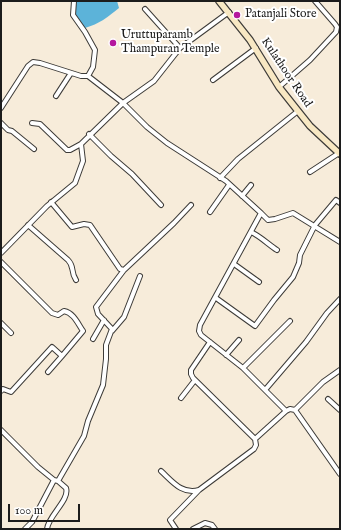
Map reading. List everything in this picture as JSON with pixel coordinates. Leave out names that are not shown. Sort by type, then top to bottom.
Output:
[{"type":"main road","name":"Kulathoor Road","points":[[219,1],[256,48],[279,87],[298,111],[310,126],[340,153]]},
{"type":"street","points":[[74,1],[73,15],[95,50],[93,67],[88,76]]},
{"type":"street","points":[[279,87],[310,60],[336,32],[337,27],[335,24],[315,1]]},
{"type":"street","points":[[145,9],[180,48]]},
{"type":"street","points":[[32,123],[40,124],[67,150],[81,144],[123,103],[154,81],[180,48],[229,12]]},
{"type":"street","points":[[213,80],[256,48]]},
{"type":"street","points":[[1,108],[30,63],[40,63],[81,76],[88,76],[123,103],[147,127],[167,143],[220,178],[262,213],[268,220],[293,213],[315,225],[340,242]]},
{"type":"street","points":[[56,96],[71,73]]},
{"type":"street","points":[[220,178],[238,159],[298,111]]},
{"type":"street","points":[[1,123],[6,129],[12,130],[34,149]]},
{"type":"street","points":[[90,134],[111,156],[132,174],[161,205]]},
{"type":"street","points":[[1,253],[51,202],[75,183],[83,161],[81,144]]},
{"type":"street","points":[[310,172],[340,153]]},
{"type":"street","points":[[210,212],[229,185]]},
{"type":"street","points":[[242,196],[251,185]]},
{"type":"street","points":[[216,298],[255,326],[293,277],[299,263],[300,255],[315,225],[336,200],[340,203]]},
{"type":"street","points":[[51,202],[72,227],[84,224],[90,225],[120,269],[124,270]]},
{"type":"street","points":[[112,332],[111,326],[96,311],[96,307],[124,270],[191,205]]},
{"type":"street","points":[[262,213],[200,325],[199,331],[201,335],[243,368],[286,410]]},
{"type":"street","points":[[28,225],[68,260],[72,265],[72,275],[76,280]]},
{"type":"street","points":[[251,232],[256,234],[277,250]]},
{"type":"street","points":[[1,262],[52,313],[58,315],[64,311],[67,311],[77,320],[83,331],[48,372]]},
{"type":"street","points":[[234,264],[259,282]]},
{"type":"street","points":[[25,529],[32,522],[84,436],[103,385],[108,336],[124,317],[140,276]]},
{"type":"street","points":[[266,390],[306,342],[327,313],[340,299]]},
{"type":"street","points":[[93,339],[104,320]]},
{"type":"street","points":[[243,368],[290,321]]},
{"type":"street","points":[[1,323],[11,333]]},
{"type":"street","points":[[226,355],[239,340]]},
{"type":"street","points":[[176,529],[170,520],[199,490],[254,449],[256,445],[255,439],[195,380],[191,374],[191,370],[210,342]]},
{"type":"street","points":[[1,391],[4,389],[11,392],[52,347],[62,356]]},
{"type":"street","points":[[295,410],[323,382],[340,370]]},
{"type":"street","points":[[181,398],[195,380]]},
{"type":"street","points":[[328,399],[340,410]]},
{"type":"street","points":[[255,439],[286,410],[295,410],[340,474]]},
{"type":"street","points":[[1,430],[38,467],[66,488],[67,493],[50,520],[47,529]]},
{"type":"street","points":[[160,471],[180,489],[191,491],[199,490]]},
{"type":"street","points":[[193,529],[205,523],[212,525],[215,529]]},
{"type":"water","points":[[76,1],[117,1],[119,8],[103,20],[85,28],[75,14]]},
{"type":"place","name":"Patanjali Store","points":[[237,15]]},
{"type":"place","name":"Uruttuparamb Thampuran Temple","points":[[113,43]]}]
